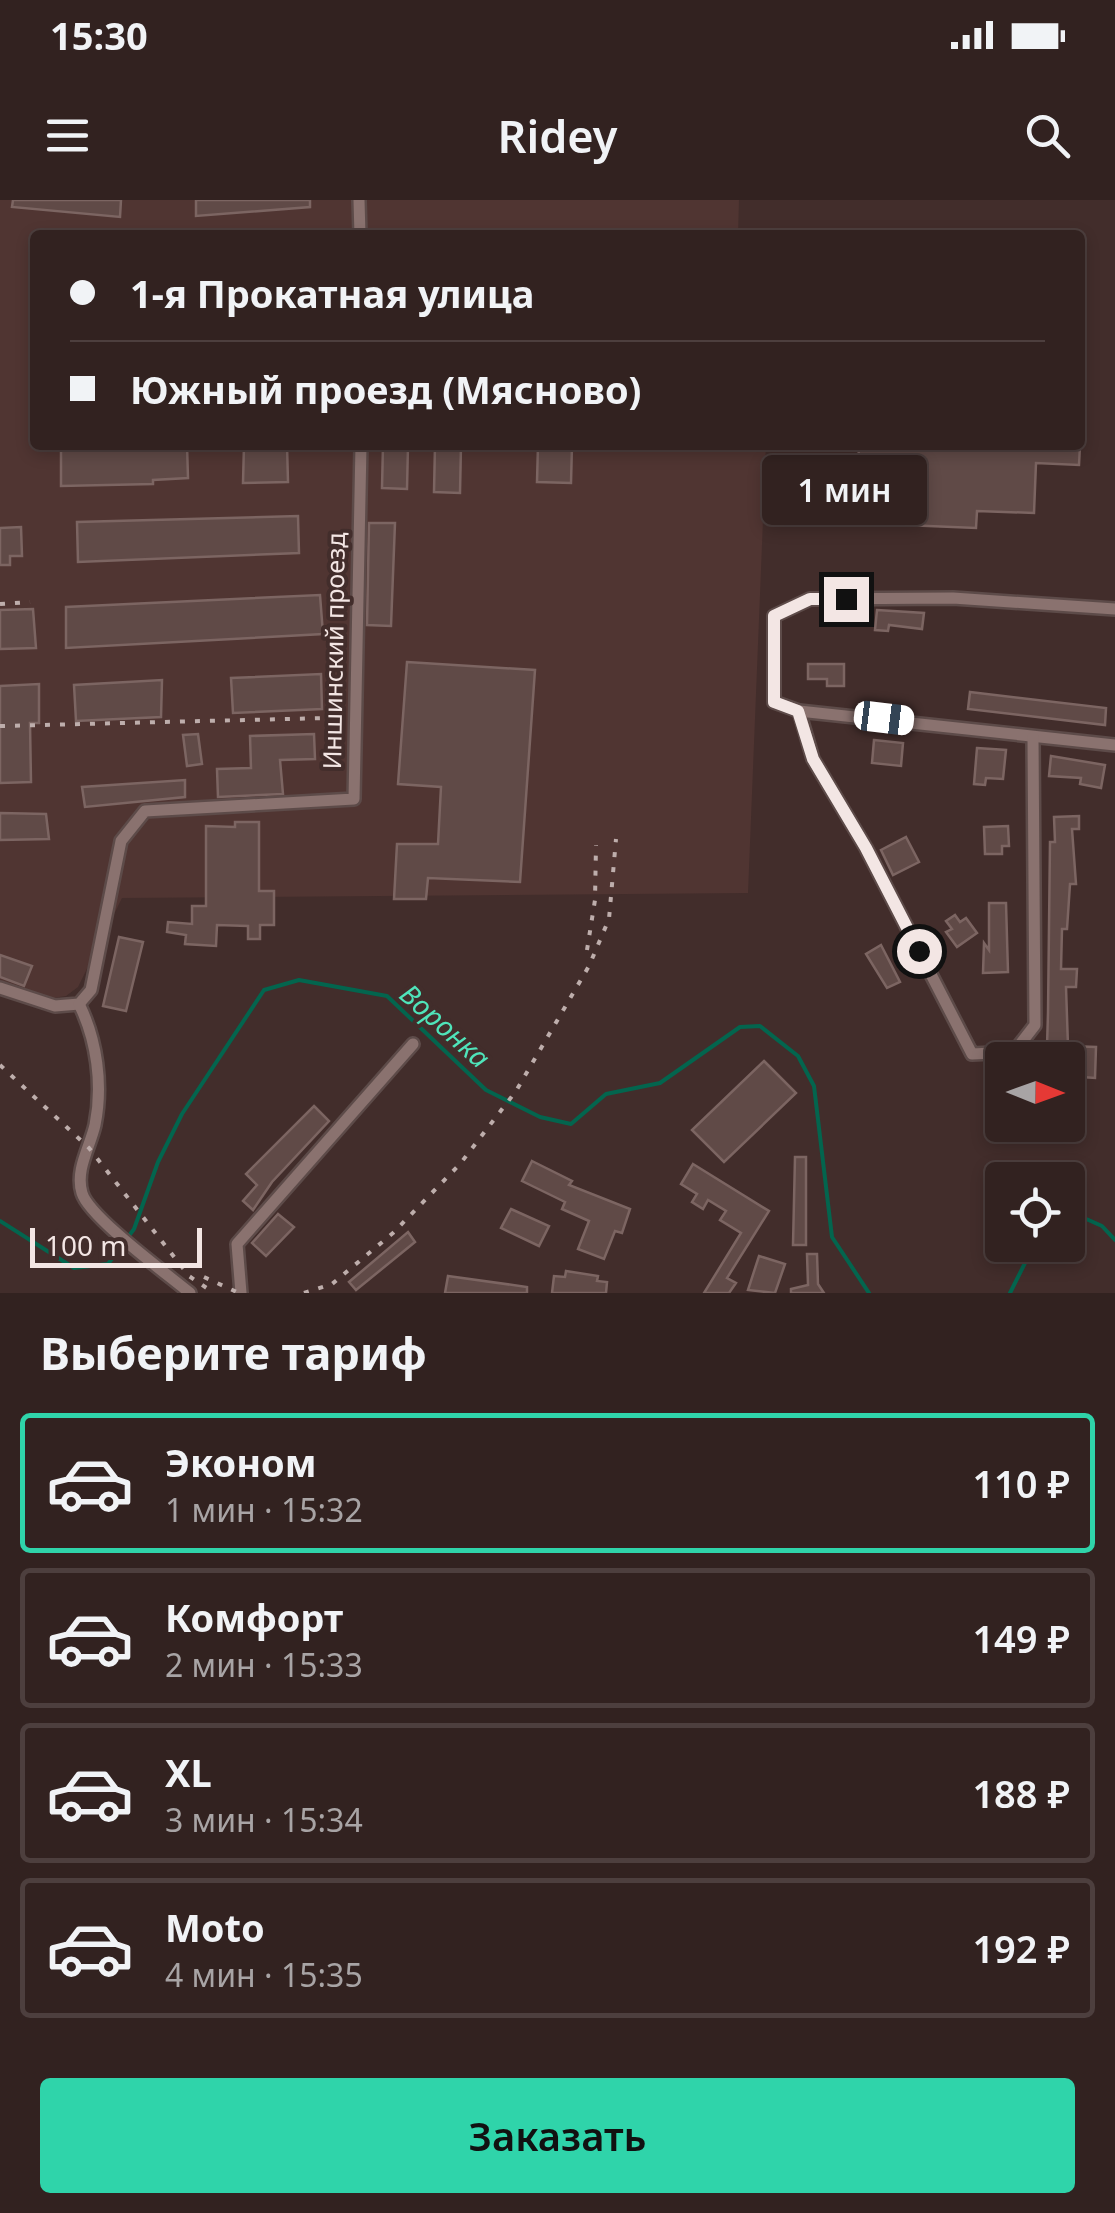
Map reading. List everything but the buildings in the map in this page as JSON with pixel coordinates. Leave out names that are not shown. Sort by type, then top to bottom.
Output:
[{"type":"street","points":[[359,200],[360,230]]},
{"type":"street","name":"Иншинский проезд","points":[[78,1004],[90,990],[121,841],[145,811],[354,799],[361,450]]},
{"type":"street","points":[[1115,609],[952,598],[810,599],[774,616],[774,702],[798,711],[1115,745]]},
{"type":"street","points":[[798,711],[813,759],[866,848],[972,1054],[1014,1052],[1035,1024],[1033,736]]},
{"type":"street","points":[[0,988],[54,1006],[78,1004],[96,1048],[96,1119],[82,1163],[82,1194],[98,1216],[190,1293]]},
{"type":"street","points":[[241,1293],[237,1244],[413,1044]]},
{"type":"shaded area","points":[[0,200],[739,200],[738,230],[30,230],[30,450],[766,450],[748,893],[122,898],[78,987],[66,996],[47,999],[0,982]]},
{"type":"waterway","name":"Воронка","points":[[0,1221],[74,1268],[108,1264],[134,1229],[158,1162],[182,1114],[264,990],[299,980],[387,996],[486,1090],[540,1117],[571,1124],[606,1094],[660,1083],[740,1027],[760,1026],[798,1056],[814,1086],[832,1237],[869,1293]]},
{"type":"waterway","name":"Воронка","points":[[1085,1218],[1102,1226],[1115,1240]]},
{"type":"waterway","name":"Воронка","points":[[1010,1293],[1026,1262]]},
{"type":"railway","points":[[0,604],[30,602]]},
{"type":"railway","points":[[0,726],[327,718]]},
{"type":"railway","points":[[304,1293],[332,1284],[393,1233],[460,1164],[516,1091],[589,966],[609,919],[616,839]]},
{"type":"railway","points":[[587,950],[595,900],[596,845]]},
{"type":"railway","points":[[0,1065],[89,1148],[189,1276],[214,1293]]},
{"type":"railway","points":[[204,1277],[239,1293]]},
{"type":"route","points":[[846,599],[810,599],[774,616],[774,702],[798,711],[813,759],[866,848],[919,951]]}]
